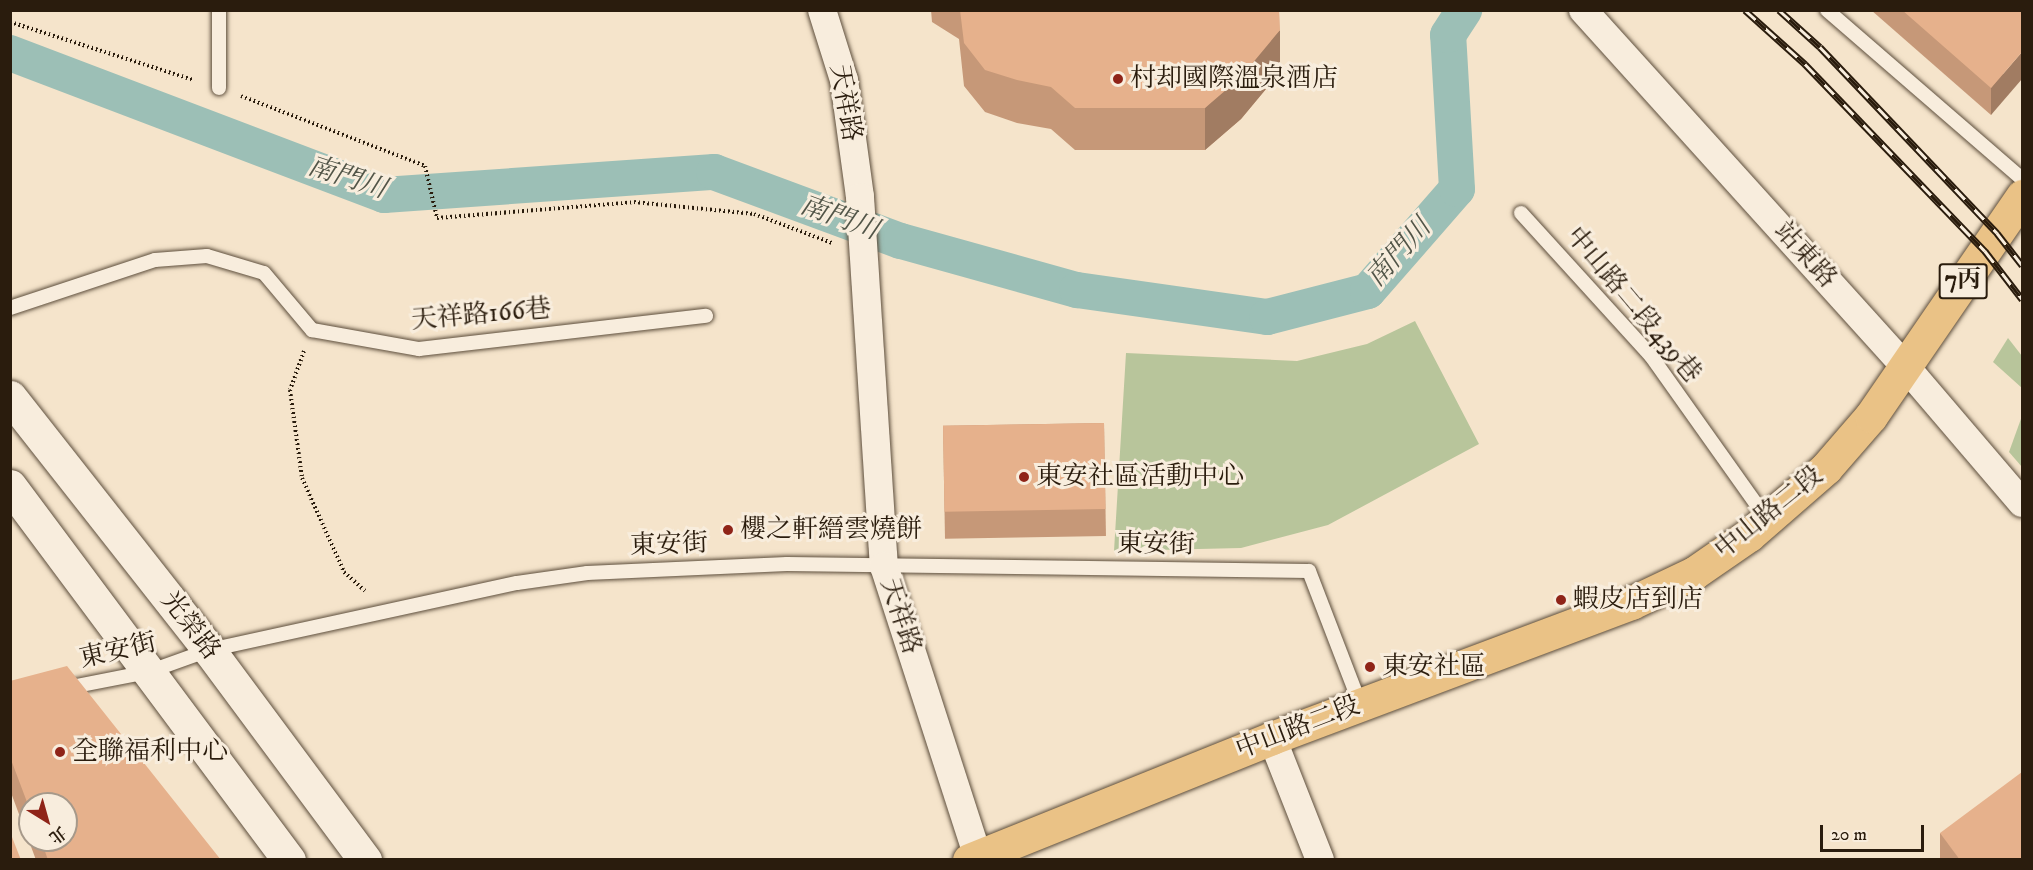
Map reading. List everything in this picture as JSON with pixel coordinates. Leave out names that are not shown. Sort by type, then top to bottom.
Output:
[{"type":"main road","name":"中山路二段","points":[[975,858],[1272,738],[1631,603],[1694,573],[1767,519],[1826,468],[1871,416],[2022,196]]},
{"type":"street","name":"天祥路","points":[[822,10],[844,80],[860,196],[884,566],[975,858]]},
{"type":"street","name":"站東路","points":[[1583,10],[1905,366],[2022,503]]},
{"type":"street","name":"光榮路","points":[[10,397],[209,650],[365,860]]},
{"type":"street","points":[[10,486],[289,860]]},
{"type":"street","points":[[1272,738],[1320,860]]},
{"type":"lane","points":[[219,10],[219,88]]},
{"type":"lane","points":[[1827,10],[2022,179]]},
{"type":"lane","name":"中山路二段439巷","points":[[1521,213],[1651,356],[1767,519]]},
{"type":"lane","points":[[10,308],[155,260],[207,256],[264,273],[312,330]]},
{"type":"lane","name":"天祥路166巷","points":[[312,330],[419,349],[706,316]]},
{"type":"lane","name":"東安街","points":[[56,690],[148,672],[209,650],[517,583],[587,573],[787,564],[1309,571],[1360,704]]},
{"type":"path","points":[[425,166],[437,218],[634,202],[754,214],[864,255]]},
{"type":"path","points":[[312,330],[290,390],[302,478],[344,572],[387,611]]},
{"type":"green space","points":[[1415,321],[1479,444],[1328,525],[1241,548],[1114,551],[1126,353],[1297,361],[1367,344]]},
{"type":"green space","points":[[2008,338],[2022,356],[2022,388],[1993,362]]},
{"type":"green space","points":[[2022,416],[2022,467],[2009,452]]},
{"type":"building","name":"村却國際溫泉酒店","points":[[960,10],[1279,10],[1280,30],[1241,77],[1205,108],[1075,108],[1051,87],[985,70],[964,43]]},
{"type":"building","points":[[1902,10],[2022,10],[2022,52],[1991,88]]},
{"type":"building","name":"東安社區活動中心","points":[[1104,423],[1106,509],[945,512],[943,426]]},
{"type":"building","name":"全聯福利中心","points":[[67,666],[221,860],[48,860],[45,852],[78,852],[78,792],[23,792],[10,757],[10,681]]},
{"type":"building","points":[[2022,772],[2022,860],[1960,860],[1940,833]]},
{"type":"building","points":[[10,832],[21,860],[10,860]]},
{"type":"waterway","name":"南門川","points":[[10,53],[384,195],[714,172],[901,241],[1077,290],[1267,317],[1368,291],[1457,189],[1448,35],[1464,10]]},
{"type":"railway","points":[[1745,10],[1805,64],[1985,251],[2022,299]]},
{"type":"railway","points":[[1779,10],[1820,47],[1997,233],[2022,265]]},
{"type":"place","name":"村却國際溫泉酒店","points":[[1118,79]]},
{"type":"place","name":"東安社區活動中心","points":[[1024,477]]},
{"type":"place","name":"櫻之軒縉雲燒餅","points":[[728,530]]},
{"type":"place","name":"蝦皮店到店","points":[[1561,600]]},
{"type":"place","name":"東安社區","points":[[1370,667]]},
{"type":"place","name":"全聯福利中心","points":[[60,752]]}]
